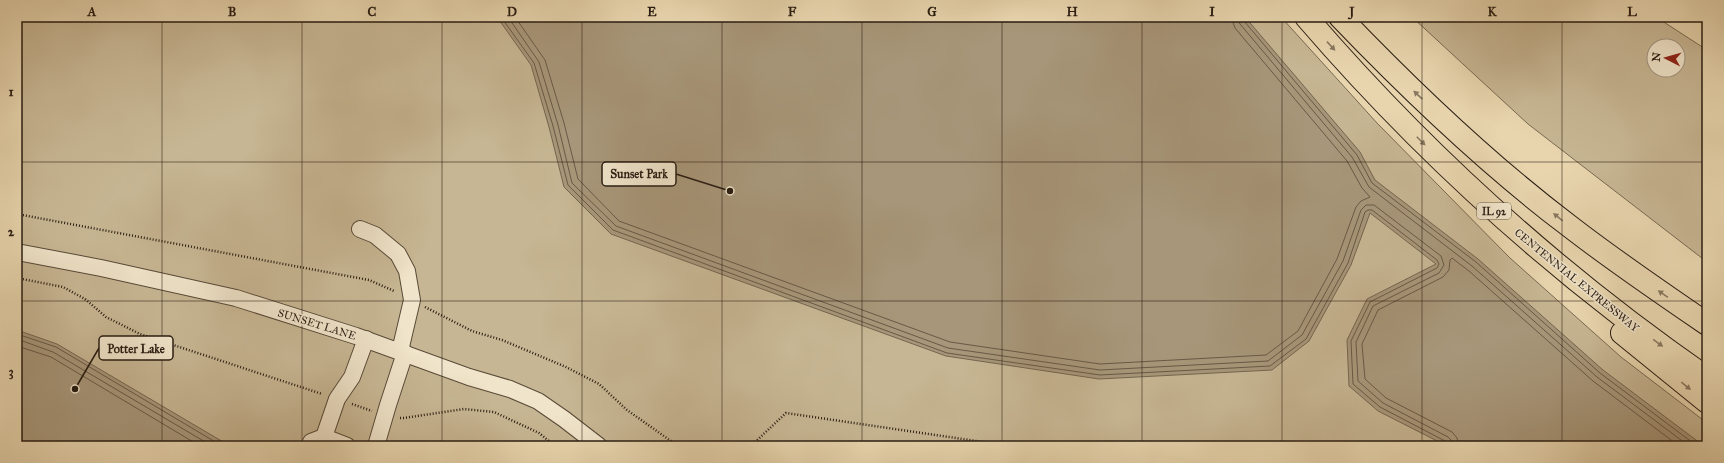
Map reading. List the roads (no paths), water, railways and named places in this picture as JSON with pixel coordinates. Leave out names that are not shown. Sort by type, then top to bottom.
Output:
[{"type":"highway","name":"CENTENNIAL EXPRESSWAY","points":[[1306,17],[1406,126],[1447,168],[1512,227],[1628,321],[1707,378]]},
{"type":"highway","points":[[1340,17],[1412,91],[1522,189],[1597,247],[1707,324]]},
{"type":"highway","points":[[1535,246],[1631,341],[1707,402]]},
{"type":"lane","points":[[360,229],[375,235],[398,254],[407,271],[412,300],[402,352],[376,446]]},
{"type":"lane","name":"SUNSET LANE","points":[[17,252],[100,268],[236,298],[366,339],[510,389],[538,401],[598,446]]},
{"type":"lane","points":[[325,441],[337,399],[352,377],[366,339]]},
{"type":"lane","points":[[309,446],[311,442],[325,441],[347,446]]},
{"type":"water","points":[[497,17],[1245,17],[1360,152],[1375,180],[1478,259],[1603,370],[1704,446],[1447,446],[1378,411],[1349,386],[1347,340],[1367,299],[1436,264],[1370,213],[1351,265],[1309,341],[1272,370],[1099,379],[946,356],[611,234],[564,187],[531,65]]},
{"type":"water","points":[[17,330],[57,344],[230,446],[17,446]]},
{"type":"place","name":"Sunset Park","points":[[730,191]]},
{"type":"place","name":"Potter Lake","points":[[75,389]]}]
